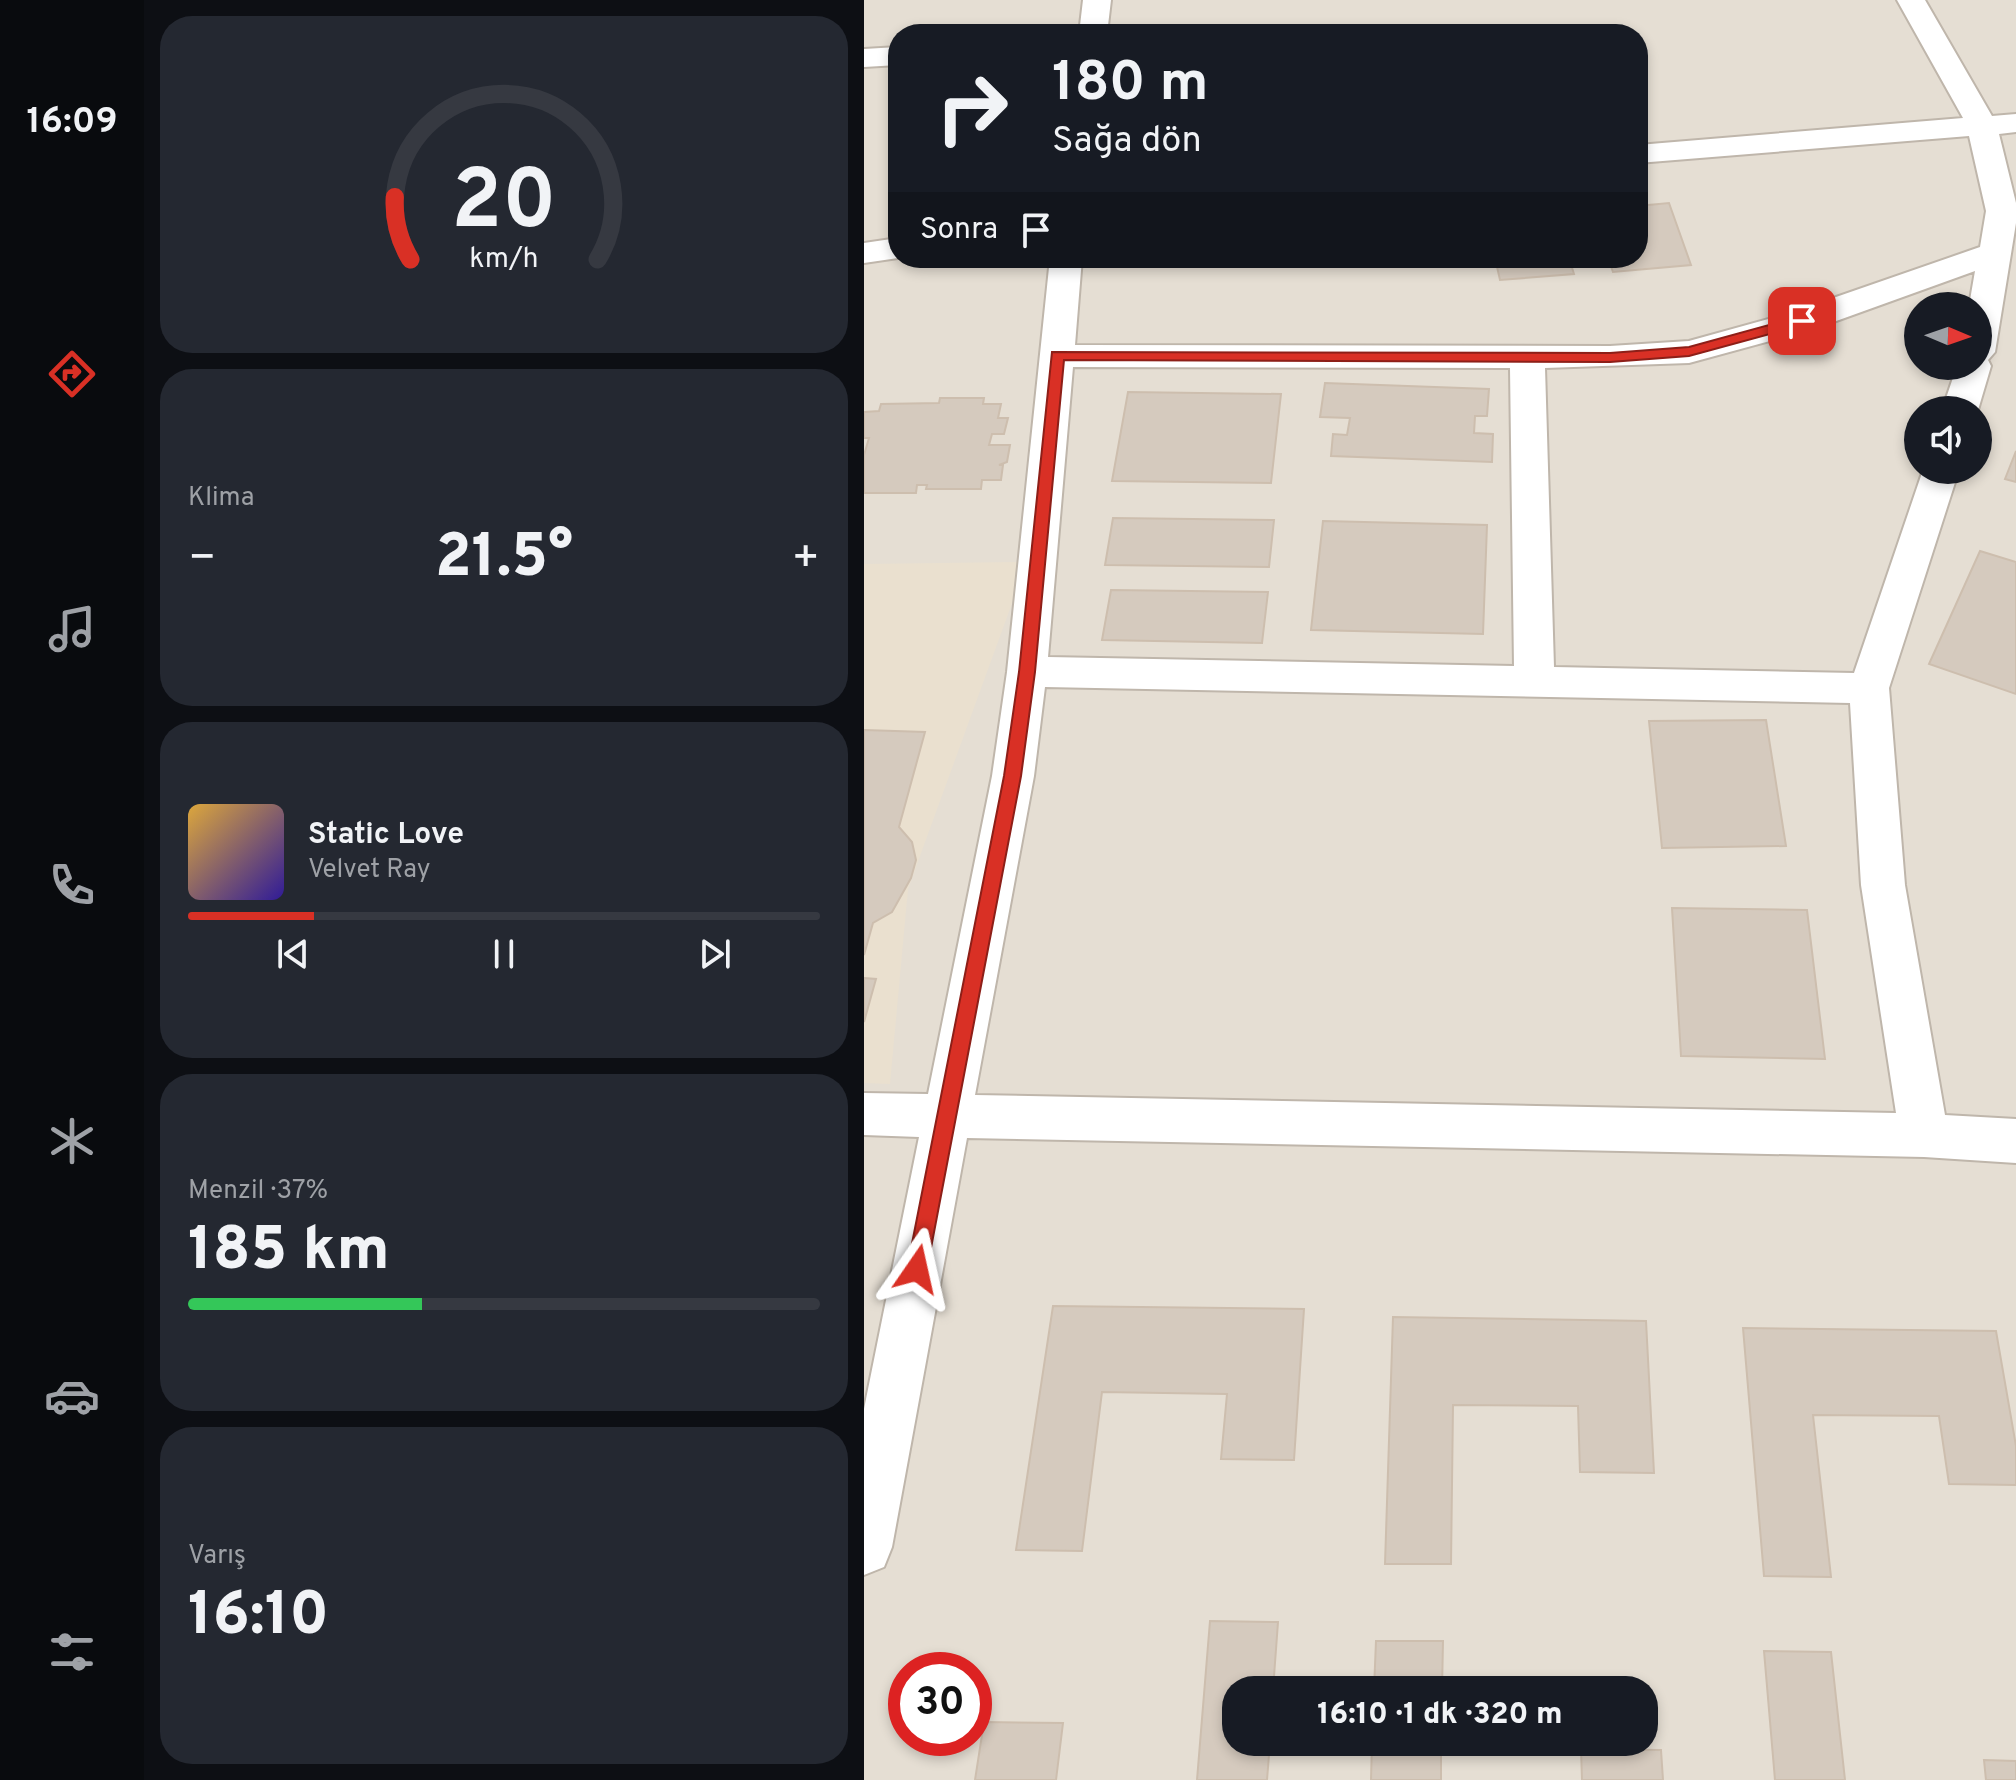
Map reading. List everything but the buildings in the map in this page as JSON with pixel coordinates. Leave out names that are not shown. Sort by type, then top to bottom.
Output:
[{"type":"street","points":[[1094,24],[1097,0]]},
{"type":"street","points":[[1911,0],[1981,124],[2002,211],[1988,292]]},
{"type":"street","points":[[864,58],[888,57]]},
{"type":"street","points":[[1648,153],[2016,123]]},
{"type":"street","points":[[864,253],[888,249]]},
{"type":"street","points":[[1057,356],[1610,357],[1689,352],[1802,321],[1995,253]]},
{"type":"street","points":[[864,1547],[1013,776],[1027,672],[1065,268]]},
{"type":"street","points":[[1527,357],[1534,682]]},
{"type":"street","points":[[1924,1135],[1883,885],[1869,688],[1936,484]]},
{"type":"street","points":[[1027,672],[1869,688]]},
{"type":"street","points":[[864,1114],[1924,1135],[2016,1141]]},
{"type":"shaded area","points":[[864,0],[2016,0],[2016,1780],[864,1780]]},
{"type":"shaded area","points":[[1027,562],[908,889],[890,1084],[864,1083],[864,564]]},
{"type":"route","points":[[917,1269],[1013,776],[1027,672],[1057,356],[1610,357],[1689,352],[1802,321]]}]
